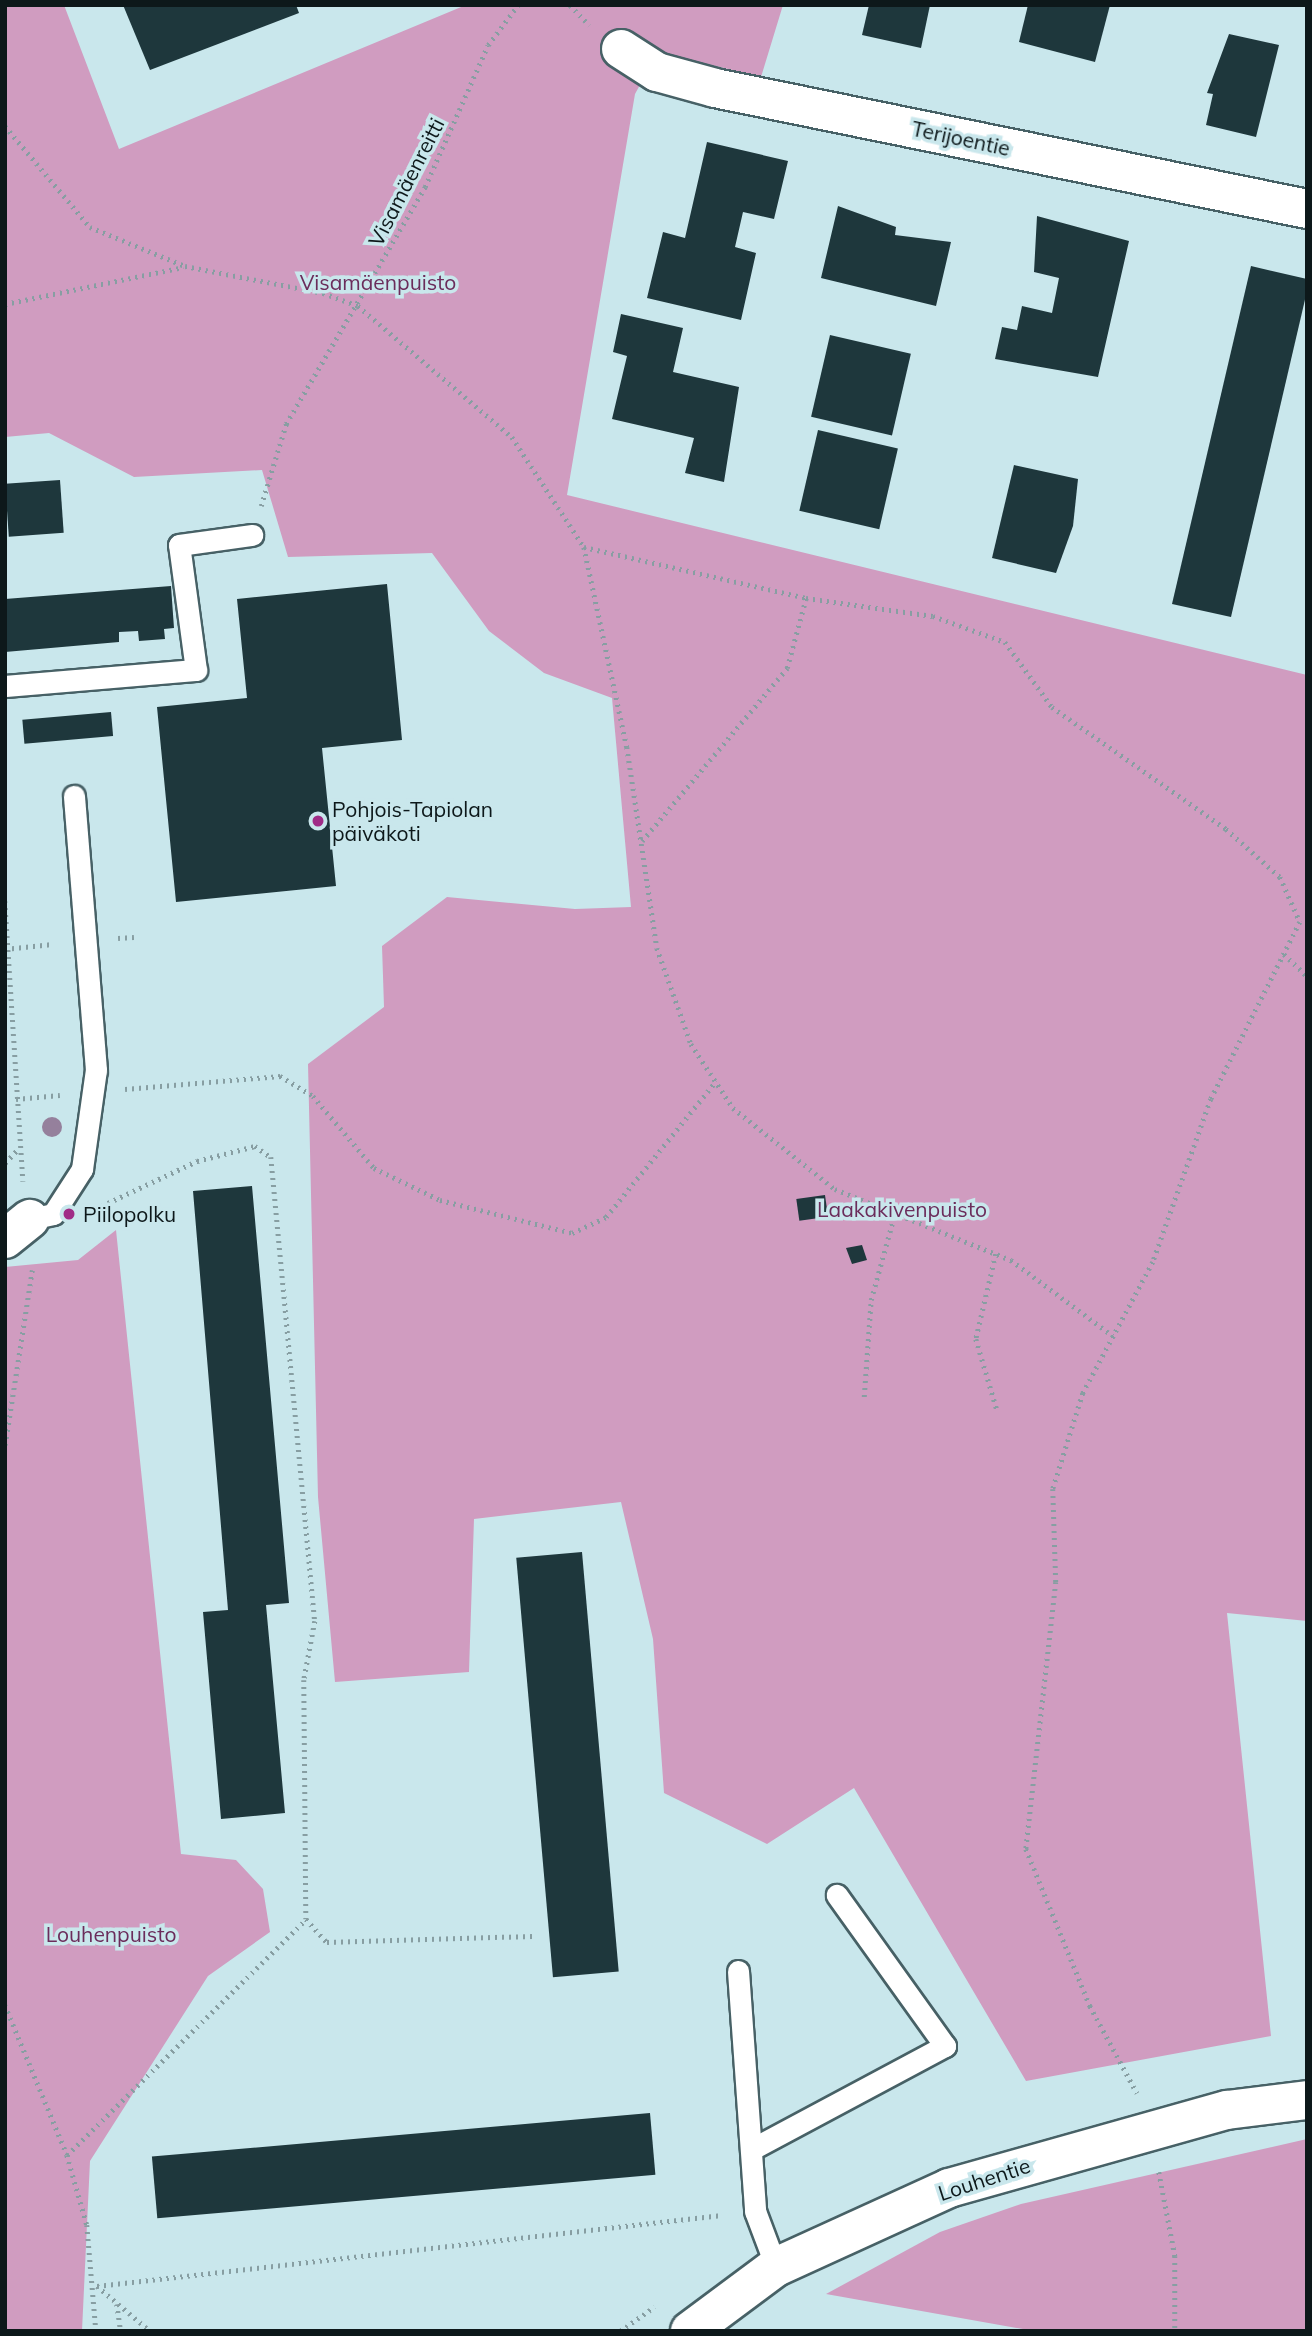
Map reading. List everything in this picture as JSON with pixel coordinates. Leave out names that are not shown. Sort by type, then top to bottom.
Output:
[{"type":"street","name":"Terijoentie","points":[[621,49],[657,72],[715,88],[1307,209]]},
{"type":"street","name":"Louhentie","points":[[703,2327],[776,2267],[949,2188],[1214,2113],[1307,2100]]},
{"type":"lane","points":[[5,687],[195,670],[179,545],[252,535]]},
{"type":"lane","points":[[29,1224],[82,1168],[88,1093],[96,1070],[74,796]]},
{"type":"lane","points":[[752,2148],[944,2046],[837,1895]]},
{"type":"lane","points":[[738,1971],[755,2211],[776,2267]]},
{"type":"path","name":"Visamäenreitti","points":[[252,535],[286,424],[358,306],[425,187],[488,45],[519,5]]},
{"type":"path","points":[[5,126],[90,227],[185,267],[358,306],[512,437],[584,547],[642,841],[657,948],[691,1044],[733,1108],[779,1148],[820,1170],[835,1189],[996,1254],[1114,1336]]},
{"type":"path","points":[[5,304],[185,267]]},
{"type":"path","points":[[584,547],[806,598],[933,616],[1005,642],[1052,707],[1226,829],[1280,877],[1300,922],[1211,1099],[1153,1262],[1083,1394],[1053,1489],[1056,1582],[1026,1849],[1090,2006],[1123,2067]]},
{"type":"path","points":[[642,841],[787,667],[806,598]]},
{"type":"path","points":[[5,901],[18,1150],[29,1224],[30,1305],[5,1445]]},
{"type":"path","points":[[1284,954],[1307,976]]},
{"type":"path","points":[[16,1099],[280,1076],[313,1096],[374,1168],[440,1200],[572,1233],[606,1217],[716,1081]]},
{"type":"path","points":[[29,1224],[99,1209],[197,1161],[255,1146],[271,1157],[315,1621],[304,1680],[306,1919],[327,1942],[533,1937]]},
{"type":"path","points":[[5,1163],[18,1150]]},
{"type":"path","points":[[864,1397],[871,1300],[895,1213]]},
{"type":"path","points":[[996,1254],[976,1339],[997,1410]]},
{"type":"path","points":[[67,2155],[306,1919]]},
{"type":"path","points":[[5,2005],[67,2155],[97,2286],[96,2331]]},
{"type":"path","points":[[1158,2166],[1175,2256],[1175,2331]]},
{"type":"path","points":[[97,2286],[755,2211]]},
{"type":"path","points":[[97,2286],[150,2331]]},
{"type":"path","points":[[117,2302],[121,2331]]},
{"type":"green space","name":"Laakakivenpuisto","points":[[5,5],[64,5],[119,149],[466,5],[783,5],[761,77],[658,52],[635,94],[567,495],[1307,675],[1307,1621],[1227,1613],[1271,2036],[1026,2081],[854,1788],[767,1844],[664,1793],[653,1639],[621,1502],[474,1519],[469,1672],[335,1682],[318,1497],[308,1064],[384,1007],[382,946],[447,897],[575,909],[631,907],[612,698],[544,673],[489,631],[432,553],[288,557],[262,470],[134,477],[49,433],[5,437]]},
{"type":"green space","name":"Louhenpuisto","points":[[116,1230],[181,1854],[236,1860],[263,1889],[270,1932],[208,1976],[90,2161],[82,2331],[5,2331],[5,1267],[78,1260]]},
{"type":"green space","points":[[1307,2139],[1307,2331],[1034,2331],[826,2294],[940,2232],[1021,2204]]},
{"type":"building","points":[[123,5],[296,5],[299,13],[150,70]]},
{"type":"building","points":[[869,5],[930,5],[921,48],[862,35]]},
{"type":"building","points":[[1028,5],[1110,5],[1095,62],[1019,42]]},
{"type":"building","points":[[1229,34],[1279,45],[1256,137],[1206,125],[1213,94],[1207,93]]},
{"type":"building","points":[[707,142],[788,161],[774,219],[743,212],[735,247],[756,253],[741,320],[647,298],[663,232],[685,238]]},
{"type":"building","points":[[838,206],[896,227],[895,235],[951,242],[936,306],[821,278]]},
{"type":"building","points":[[1037,216],[1129,241],[1098,377],[995,359],[1002,327],[1017,330],[1022,306],[1052,313],[1059,278],[1034,272]]},
{"type":"building","points":[[1251,266],[1307,279],[1307,291],[1231,617],[1172,604]]},
{"type":"building","points":[[621,314],[683,328],[673,372],[739,387],[724,482],[685,473],[694,438],[612,419],[627,356],[613,352]]},
{"type":"building","points":[[830,335],[911,354],[892,436],[811,417]]},
{"type":"building","points":[[818,430],[898,448],[879,529],[799,511]]},
{"type":"building","points":[[1014,465],[1078,479],[1073,526],[1056,573],[992,558]]},
{"type":"building","points":[[60,480],[64,533],[9,537],[5,484]]},
{"type":"building","points":[[387,584],[402,740],[322,748],[336,886],[176,902],[157,707],[247,698],[237,599]]},
{"type":"building","points":[[171,586],[174,628],[164,629],[165,639],[139,641],[138,631],[119,632],[119,642],[5,652],[5,599]]},
{"type":"building","points":[[111,712],[113,736],[24,744],[22,720]]},
{"type":"building","points":[[252,1186],[289,1603],[266,1605],[285,1813],[221,1819],[203,1612],[228,1610],[193,1191]]},
{"type":"building","points":[[825,1195],[828,1217],[799,1221],[796,1199]]},
{"type":"building","points":[[862,1245],[867,1260],[852,1264],[846,1248]]},
{"type":"building","points":[[582,1552],[619,1971],[553,1977],[516,1558]]},
{"type":"building","points":[[650,2113],[655,2175],[157,2218],[152,2157]]},
{"type":"place","name":"Pohjois-Tapiolan päiväkoti","points":[[318,821]]},
{"type":"place","name":"Piilopolku","points":[[69,1214]]},
{"type":"park label","name":"Visamäenpuisto","points":[[378,282]]}]
